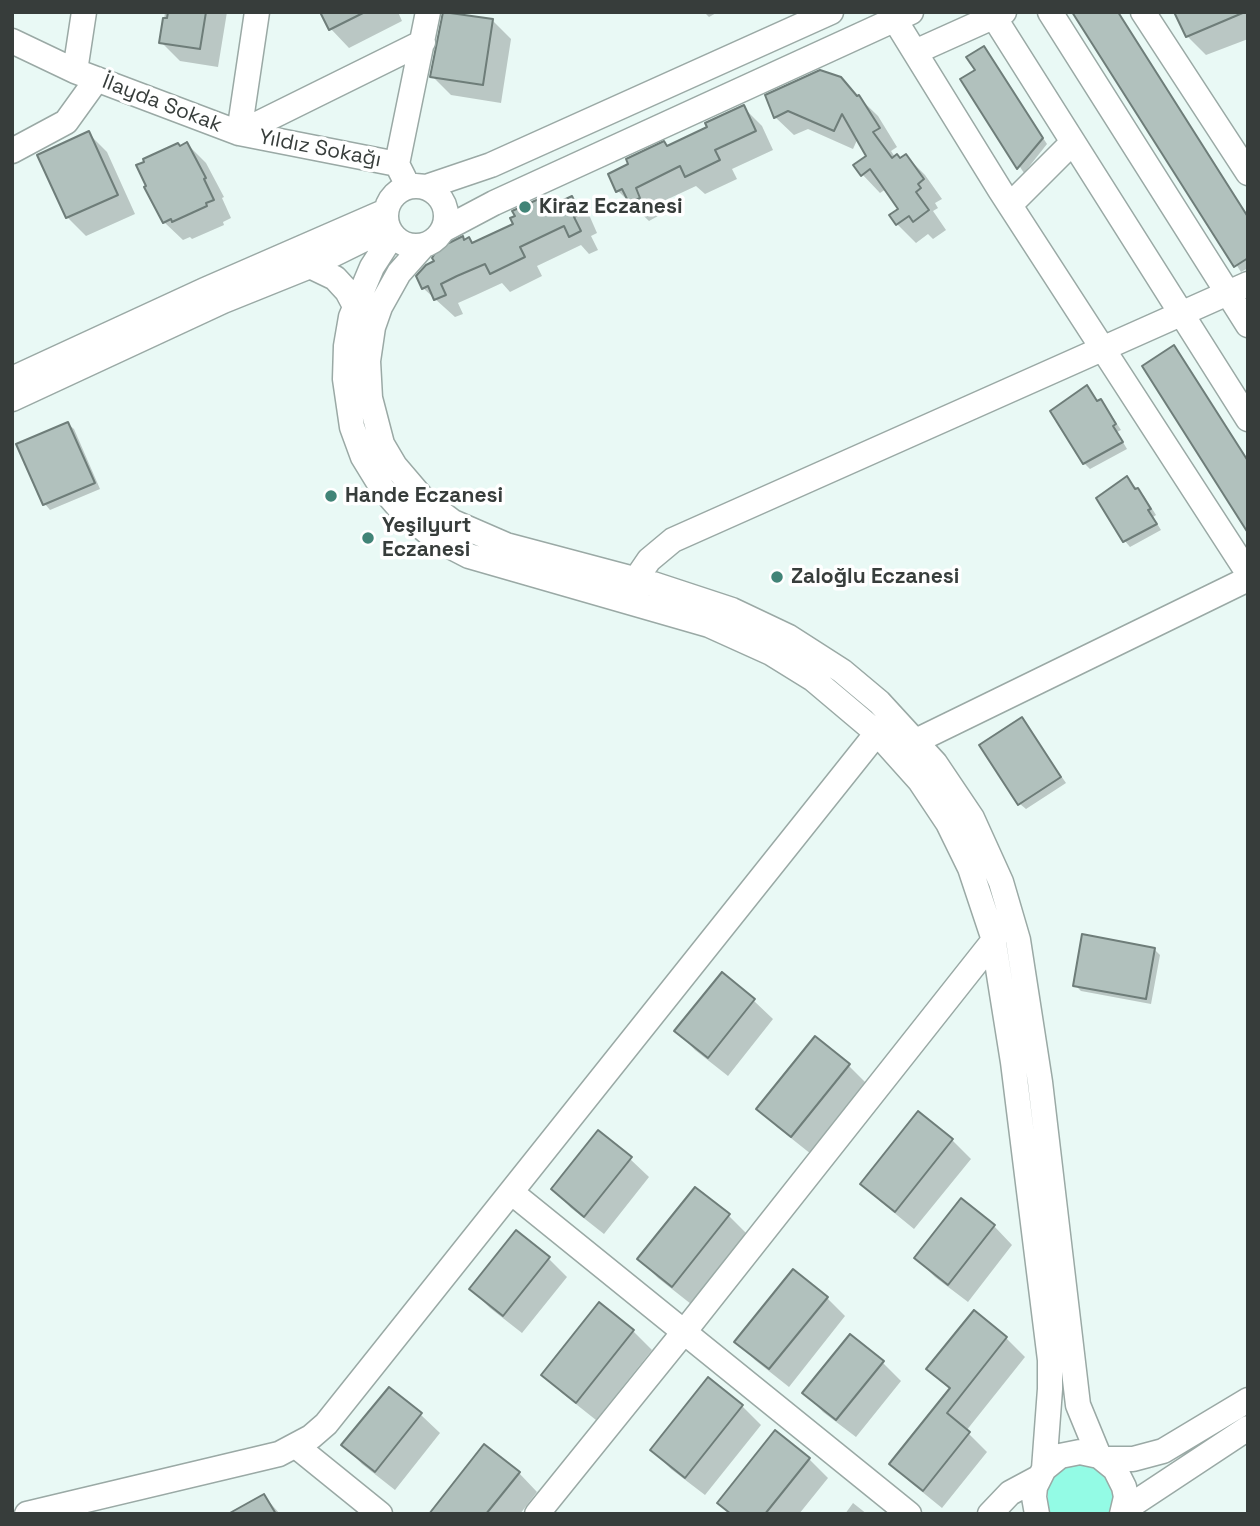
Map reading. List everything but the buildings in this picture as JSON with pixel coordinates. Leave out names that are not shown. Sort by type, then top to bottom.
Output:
[{"type":"street","points":[[12,150],[66,121],[86,75],[84,12]]},
{"type":"street","name":"Yıldız Sokağı","points":[[257,12],[239,133],[397,164]]},
{"type":"street","points":[[388,225],[406,245],[424,246],[432,243],[446,222],[444,205],[434,191],[417,187],[397,164],[428,12]]},
{"type":"street","points":[[831,12],[491,166],[394,195],[388,225],[348,329],[346,394],[352,427],[363,457],[378,482],[392,500],[436,539],[469,556],[709,625],[771,653],[813,680],[877,733],[920,781],[948,823],[975,880],[994,940],[1013,1062],[1048,1332],[1050,1389],[1041,1473],[1034,1497],[1037,1514]]},
{"type":"street","points":[[1050,12],[1238,289],[1248,326]]},
{"type":"street","points":[[1143,12],[1248,173]]},
{"type":"street","points":[[915,52],[999,15],[1073,142],[1248,419]]},
{"type":"street","points":[[443,230],[494,203],[903,16],[915,52],[1010,205],[1248,573]]},
{"type":"street","name":"İlayda Sokak","points":[[12,41],[86,75],[239,133],[423,42]]},
{"type":"street","points":[[1010,205],[1073,142]]},
{"type":"street","points":[[12,399],[223,301],[310,266],[388,225]]},
{"type":"street","points":[[12,379],[205,290],[388,225]]},
{"type":"street","points":[[424,246],[399,273],[376,317],[369,344],[368,380],[377,429],[388,455],[424,500],[453,522],[506,545],[636,579],[732,610],[789,637],[861,686],[916,741],[955,790],[983,838],[1001,882],[1018,940],[1040,1082],[1078,1405],[1102,1458],[1121,1477],[1126,1497],[1123,1512]]},
{"type":"street","points":[[310,266],[335,278],[347,291],[355,306]]},
{"type":"street","points":[[636,579],[649,560],[673,540],[1238,289]]},
{"type":"street","points":[[916,741],[1248,579]]},
{"type":"street","points":[[27,1514],[261,1459],[296,1446],[326,1424],[877,733]]},
{"type":"street","points":[[537,1514],[994,940]]},
{"type":"street","points":[[511,1192],[909,1514]]},
{"type":"street","points":[[990,1514],[1010,1493],[1041,1473],[1060,1456],[1090,1453],[1102,1458],[1133,1459],[1163,1451],[1248,1401]]},
{"type":"street","points":[[1123,1512],[1248,1428]]},
{"type":"street","points":[[296,1446],[380,1514]]},
{"type":"green space","points":[[1080,1464],[1094,1467],[1106,1476],[1113,1497],[1109,1514],[1051,1514],[1047,1490],[1053,1476],[1065,1467]]},
{"type":"place","name":"Kiraz Eczanesi","points":[[525,207]]},
{"type":"place","name":"Hande Eczanesi","points":[[331,496]]},
{"type":"place","name":"Yeşilyurt Eczanesi","points":[[368,538]]},
{"type":"place","name":"Zaloğlu Eczanesi","points":[[777,577]]}]
